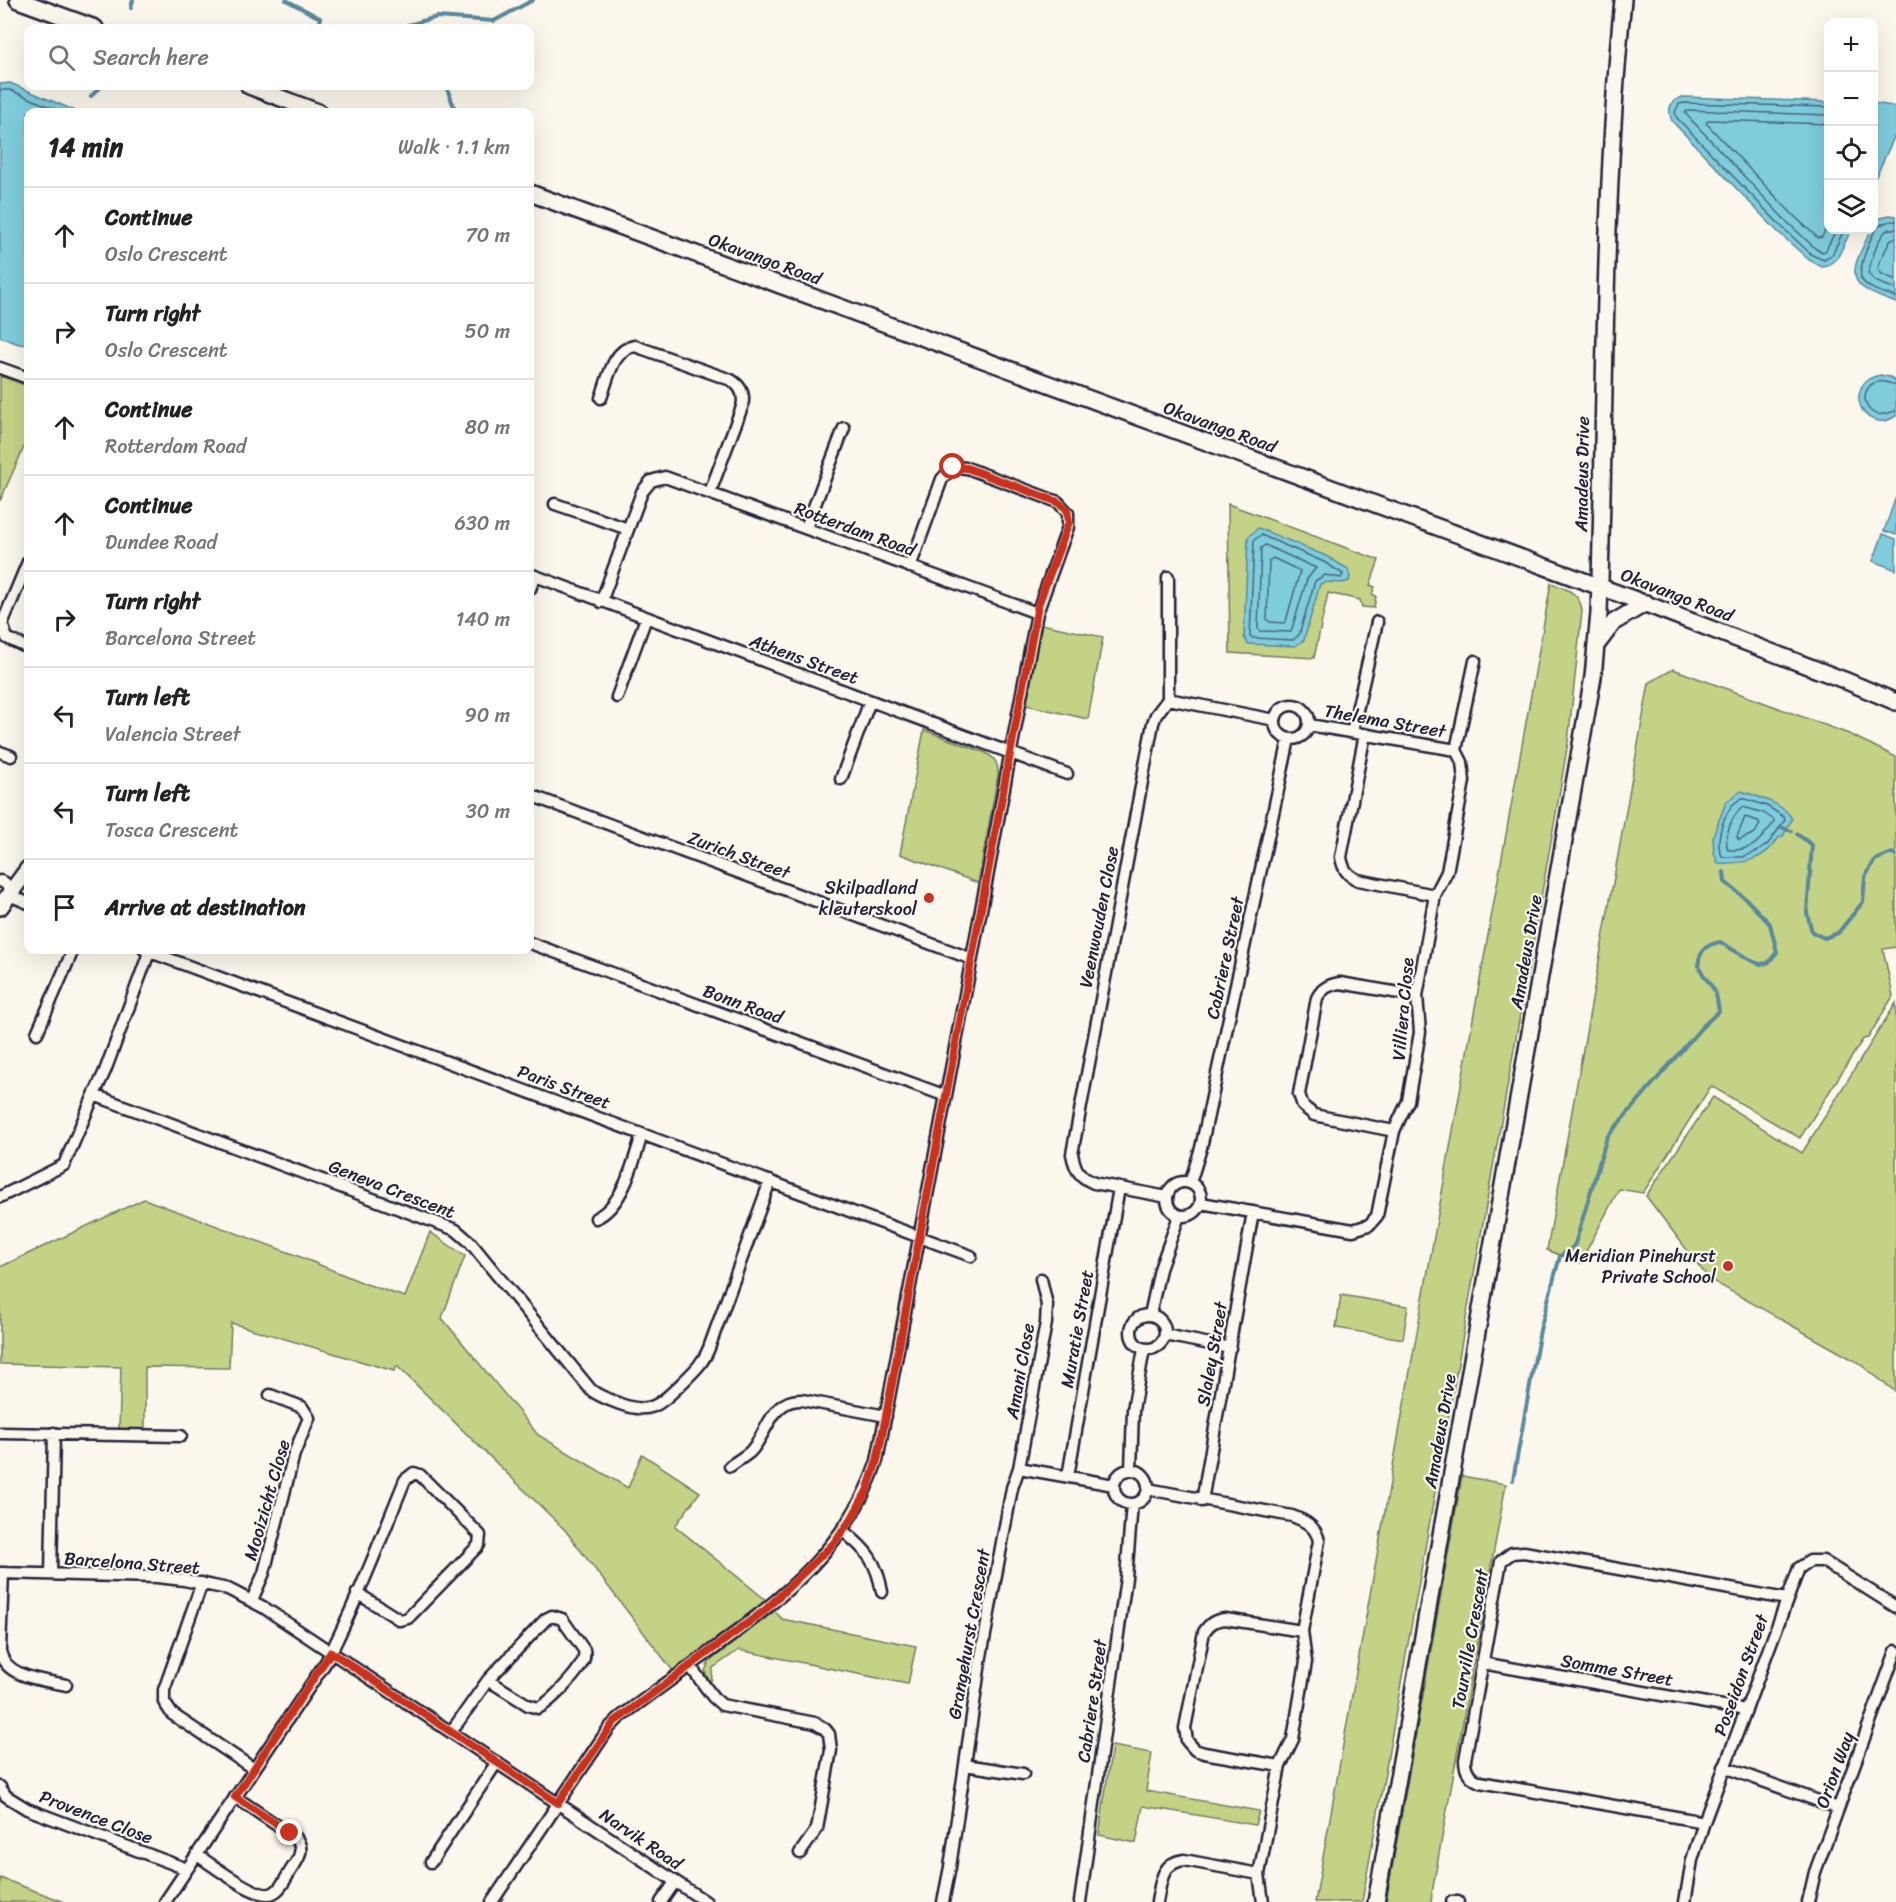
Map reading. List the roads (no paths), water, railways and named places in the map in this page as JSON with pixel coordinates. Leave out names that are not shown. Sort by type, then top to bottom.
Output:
[{"type":"street","points":[[18,0],[84,24]]},
{"type":"street","name":"Amadeus Drive","points":[[1376,1902],[1593,677],[1600,587],[1611,167],[1615,84],[1623,0]]},
{"type":"street","points":[[260,90],[307,108]]},
{"type":"street","name":"Okavango Road","points":[[534,194],[1646,603],[1896,702]]},
{"type":"street","points":[[601,398],[617,357],[626,348],[635,346],[731,380],[738,385],[743,394],[742,406],[710,492]]},
{"type":"street","points":[[0,368],[24,377]]},
{"type":"street","points":[[806,528],[844,428]]},
{"type":"street","points":[[492,1902],[614,1722],[780,1598],[823,1556],[843,1531],[860,1504],[872,1476],[886,1416],[1037,614],[1068,527],[1067,509],[1058,502],[967,468],[953,467],[942,479],[910,567]]},
{"type":"street","name":"Rotterdam Road","points":[[602,602],[644,488],[655,478],[670,478],[1037,614]]},
{"type":"street","points":[[555,504],[628,529]]},
{"type":"street","points":[[24,572],[2,624],[7,638],[24,646]]},
{"type":"street","name":"Athens Street","points":[[534,576],[1067,774]]},
{"type":"street","points":[[1168,577],[1168,699],[1275,720]]},
{"type":"street","points":[[1596,645],[1614,622],[1646,603]]},
{"type":"street","points":[[617,696],[646,618]]},
{"type":"street","points":[[1352,732],[1377,622]]},
{"type":"street","name":"Villiera Close","points":[[1201,1203],[1353,1230],[1365,1228],[1373,1221],[1380,1206],[1394,1131],[1408,1101],[1420,1032],[1417,996],[1435,895],[1448,872],[1464,781],[1461,762],[1456,750],[1475,661]]},
{"type":"street","name":"Veenwouden Close","points":[[1167,1197],[1086,1180],[1074,1167],[1072,1154],[1153,723],[1168,699]]},
{"type":"street","points":[[841,779],[870,701]]},
{"type":"street","points":[[1294,705],[1306,712],[1309,716],[1309,725],[1302,737],[1288,739],[1278,731],[1275,720],[1280,710],[1294,705]]},
{"type":"street","name":"Thelema Street","points":[[1309,725],[1456,750]]},
{"type":"street","points":[[1365,734],[1341,857],[1342,865],[1351,877],[1359,880],[1435,895]]},
{"type":"street","name":"Cabriere Street","points":[[1190,1183],[1201,1148],[1288,739]]},
{"type":"street","name":"Zurich Street","points":[[534,796],[972,958]]},
{"type":"street","points":[[0,907],[6,886],[24,872]]},
{"type":"street","points":[[6,886],[16,898],[24,901]]},
{"type":"street","name":"Bonn Road","points":[[534,943],[946,1096]]},
{"type":"street","points":[[37,1033],[71,954]]},
{"type":"street","points":[[0,1197],[64,1165],[105,1071],[147,954]]},
{"type":"street","name":"Paris Street","points":[[159,954],[971,1256]]},
{"type":"street","points":[[1394,1131],[1314,1115],[1303,1106],[1299,1094],[1317,998],[1324,988],[1330,984],[1340,983],[1417,996]]},
{"type":"street","name":"Geneva Crescent","points":[[93,1095],[456,1230],[470,1242],[591,1390],[605,1398],[639,1409],[651,1408],[660,1403],[703,1361],[770,1181]]},
{"type":"street","points":[[596,1218],[611,1209],[619,1196],[642,1134]]},
{"type":"street","points":[[1185,1182],[1198,1189],[1201,1203],[1195,1213],[1179,1216],[1170,1209],[1167,1197],[1171,1188],[1185,1182]]},
{"type":"street","name":"Muratie Street","points":[[1068,1476],[1119,1188]]},
{"type":"street","name":"Slaley Street","points":[[1202,1501],[1253,1212]]},
{"type":"street","points":[[1150,1315],[1160,1269],[1179,1216]]},
{"type":"street","name":"Amani Close","points":[[1019,1468],[1046,1323],[1047,1305],[1041,1279]]},
{"type":"street","points":[[1150,1315],[1162,1322],[1165,1335],[1158,1347],[1144,1349],[1133,1341],[1131,1330],[1136,1320],[1150,1315]]},
{"type":"street","points":[[1165,1335],[1230,1347]]},
{"type":"street","points":[[1131,1470],[1133,1410],[1144,1349]]},
{"type":"street","name":"Mooizicht Close","points":[[252,1600],[264,1573],[294,1454],[309,1418],[302,1407],[270,1395]]},
{"type":"street","points":[[730,1466],[751,1451],[778,1409],[788,1402],[802,1400],[886,1416]]},
{"type":"street","points":[[0,1433],[181,1436]]},
{"type":"street","points":[[51,1574],[54,1433]]},
{"type":"street","points":[[1019,1468],[1114,1485]]},
{"type":"street","name":"Grangehurst Crescent","points":[[943,1902],[997,1564],[1012,1488],[1019,1468]]},
{"type":"street","points":[[1131,1470],[1139,1471],[1145,1477],[1148,1489],[1141,1501],[1132,1504],[1119,1499],[1114,1485],[1118,1476],[1131,1470]]},
{"type":"street","points":[[165,1902],[331,1652],[405,1480],[410,1474],[420,1475],[480,1535],[479,1545],[408,1618],[400,1620],[357,1593]]},
{"type":"street","points":[[1148,1489],[1202,1501],[1292,1516],[1305,1521],[1315,1531],[1319,1541],[1302,1631],[1306,1662],[1293,1739],[1280,1766],[1259,1874],[1263,1902]]},
{"type":"street","name":"Cabriere Street","points":[[1080,1902],[1126,1578],[1132,1504]]},
{"type":"street","points":[[843,1531],[868,1554],[875,1564],[882,1592]]},
{"type":"street","name":"Tourville Crescent","points":[[1704,1822],[1480,1782],[1467,1771],[1465,1760],[1500,1565],[1506,1556],[1517,1552],[1787,1599]]},
{"type":"street","name":"Poseidon Street","points":[[1685,1902],[1692,1860],[1704,1822],[1799,1568],[1810,1561],[1819,1560],[1896,1608]]},
{"type":"street","points":[[2,1573],[0,1650],[4,1662],[16,1671],[66,1685]]},
{"type":"street","name":"Barcelona Street","points":[[2,1573],[157,1577],[228,1589],[252,1600],[558,1803]]},
{"type":"street","points":[[201,1583],[164,1690],[164,1702],[172,1714],[254,1769]]},
{"type":"street","points":[[451,1732],[488,1680],[541,1623],[552,1616],[557,1616],[566,1623],[584,1650],[585,1655],[581,1665],[550,1699],[538,1708],[528,1705],[488,1680]]},
{"type":"street","points":[[1280,1766],[1199,1752],[1187,1741],[1185,1728],[1204,1632],[1209,1625],[1225,1618],[1302,1631]]},
{"type":"street","name":"Orion Way","points":[[1808,1902],[1815,1872],[1838,1808],[1893,1671],[1896,1651]]},
{"type":"street","name":"Somme Street","points":[[1482,1663],[1745,1710]]},
{"type":"street","points":[[690,1666],[713,1697],[722,1705],[815,1723],[829,1734],[831,1750],[817,1828],[800,1853]]},
{"type":"street","points":[[431,1862],[497,1762]]},
{"type":"street","points":[[965,1765],[1023,1774]]},
{"type":"street","points":[[1724,1767],[1838,1808]]},
{"type":"street","name":"Provence Close","points":[[0,1787],[6,1796],[27,1809],[187,1869]]},
{"type":"street","points":[[197,1855],[252,1890],[265,1895],[277,1891],[295,1863],[301,1850],[300,1844],[296,1838],[235,1797]]},
{"type":"street","name":"Narvik Road","points":[[558,1803],[706,1902]]},
{"type":"street","points":[[1157,1902],[1164,1871],[1170,1864],[1179,1861],[1259,1874]]},
{"type":"street","points":[[662,1902],[675,1882]]},
{"type":"street","points":[[1452,1902],[1458,1902]]},
{"type":"water","points":[[10,83],[69,108],[24,108],[24,345],[0,337],[0,84]]},
{"type":"water","points":[[1683,97],[1824,102],[1824,234],[1849,234],[1837,259],[1828,266],[1822,267],[1809,260],[1777,231],[1672,121],[1671,106],[1675,100]]},
{"type":"water","points":[[1878,104],[1896,108],[1896,133],[1878,172]]},
{"type":"water","points":[[1889,215],[1896,216],[1896,303],[1867,290],[1859,284],[1855,277],[1858,258],[1869,234],[1878,234],[1879,219]]},
{"type":"water","points":[[1880,375],[1896,381],[1896,416],[1884,421],[1874,420],[1866,415],[1859,397],[1861,387],[1868,380]]},
{"type":"water","points":[[1896,497],[1896,535],[1884,531]]},
{"type":"water","points":[[1258,528],[1326,556],[1348,569],[1349,581],[1320,584],[1304,640],[1295,646],[1248,644],[1244,637],[1248,537]]},
{"type":"water","points":[[1883,534],[1896,539],[1896,570],[1873,561]]},
{"type":"water","points":[[1741,791],[1777,805],[1792,819],[1783,836],[1779,837],[1760,856],[1745,862],[1718,863],[1714,853],[1713,836],[1726,802]]},
{"type":"waterway","points":[[131,8],[133,0]]},
{"type":"waterway","points":[[286,0],[320,18],[320,24]]},
{"type":"waterway","points":[[412,24],[437,17],[494,21],[533,0]]},
{"type":"waterway","points":[[91,96],[98,90]]},
{"type":"waterway","points":[[448,90],[454,108]]},
{"type":"waterway","points":[[1783,828],[1791,831]]},
{"type":"waterway","points":[[1797,834],[1812,845],[1807,913],[1812,932],[1824,938],[1838,933],[1863,902],[1865,877],[1875,860],[1892,853],[1896,855]]},
{"type":"waterway","points":[[1513,1480],[1540,1330],[1560,1256],[1575,1244],[1607,1137],[1701,1028],[1719,1011],[1715,992],[1700,969],[1699,959],[1704,949],[1720,942],[1760,964],[1768,963],[1777,952],[1770,924],[1746,899],[1725,882],[1724,872]]},
{"type":"place","name":"Skilpadland kleuterskool","points":[[929,898]]},
{"type":"place","name":"Meridian Pinehurst Private School","points":[[1728,1266]]}]
